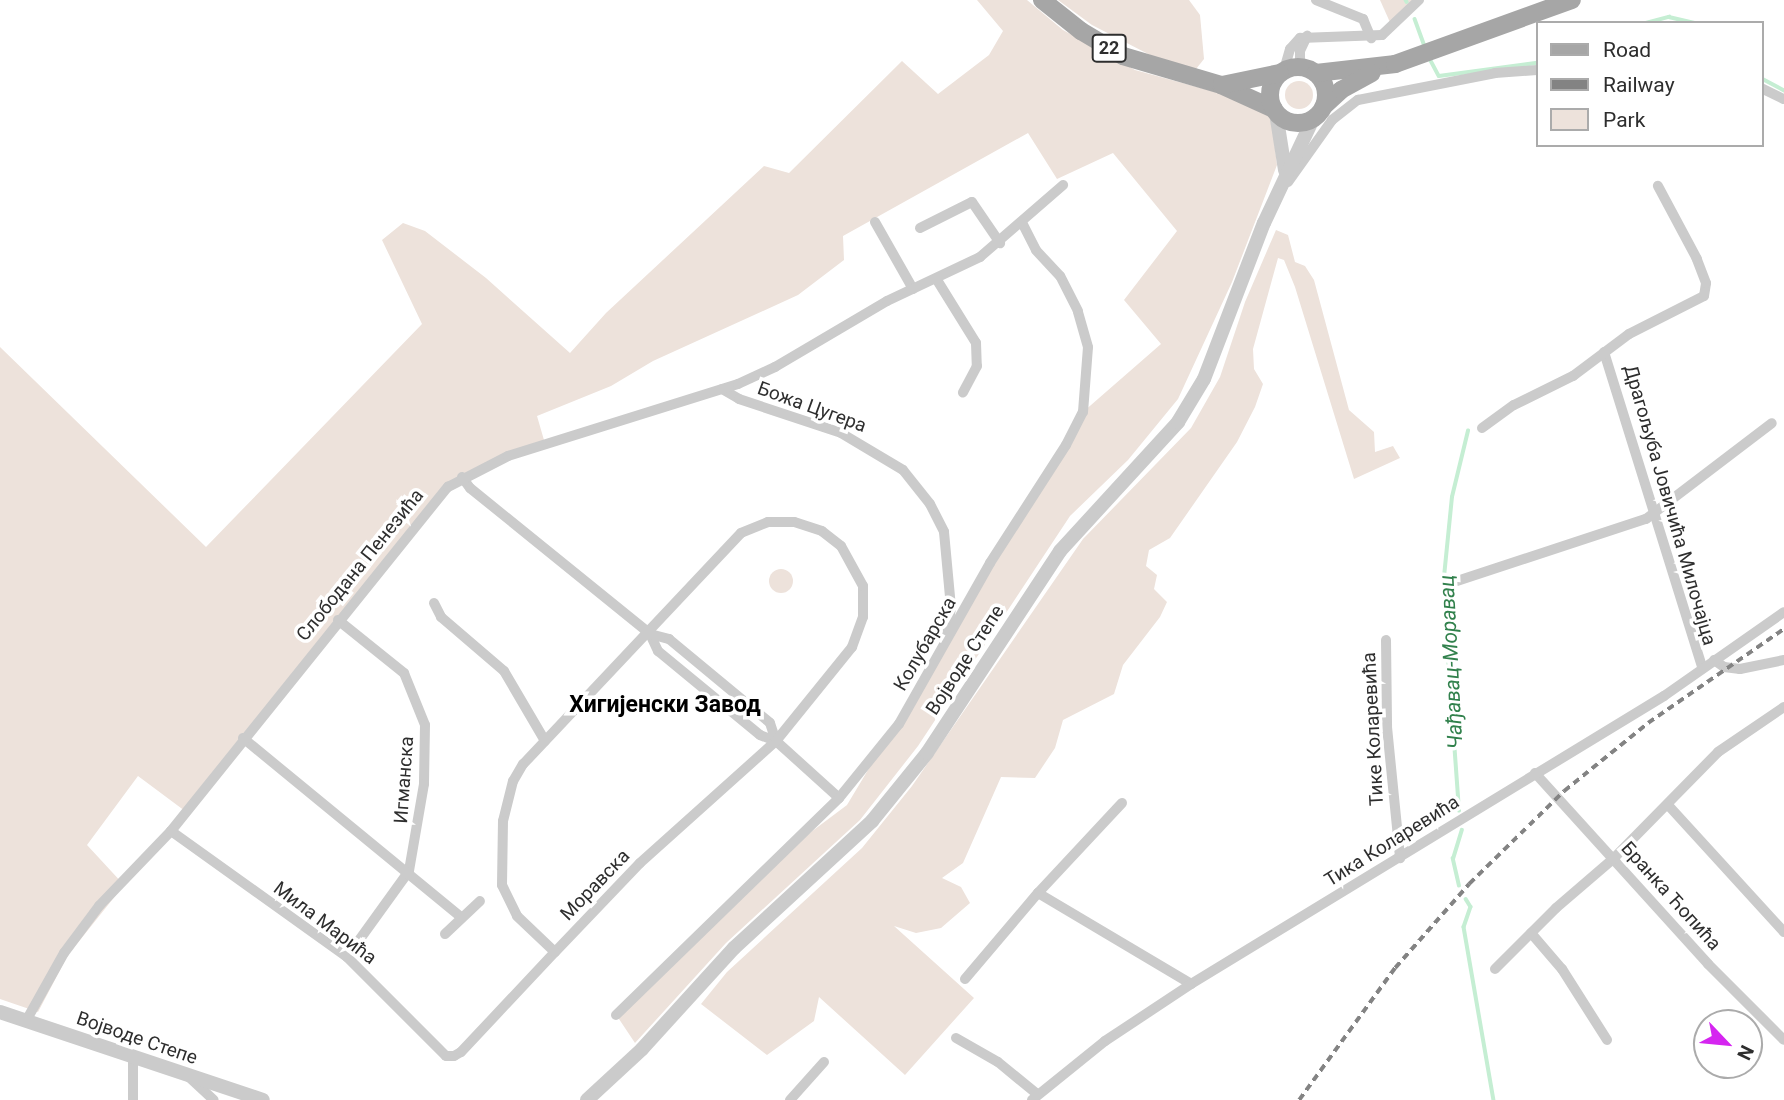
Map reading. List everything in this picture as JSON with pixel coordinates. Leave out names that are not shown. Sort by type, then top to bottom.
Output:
[{"type":"main road","name":"22","points":[[1042,0],[1081,31],[1123,55],[1221,86],[1275,111],[1291,122],[1318,113],[1351,83],[1385,67],[1439,51],[1572,0]]},
{"type":"main road","name":"22","points":[[1221,86],[1295,71],[1385,67]]},
{"type":"main road","points":[[1275,111],[1270,90],[1295,71],[1326,91],[1318,113]]},
{"type":"street","points":[[1295,71],[1293,44],[1307,36],[1371,38],[1393,29],[1419,0]]},
{"type":"street","points":[[1315,1],[1356,14],[1367,25],[1371,38]]},
{"type":"street","points":[[1295,71],[1307,36]]},
{"type":"street","points":[[1278,191],[1332,120],[1358,100],[1495,73],[1536,70]]},
{"type":"street","points":[[1763,89],[1784,99]]},
{"type":"street","name":"Војводе Степе","points":[[1275,111],[1285,150],[1284,177]]},
{"type":"street","name":"Војводе Степе","points":[[587,1100],[642,1049],[734,948],[853,840],[920,762],[1060,551],[1190,404],[1284,177],[1318,113]]},
{"type":"street","name":"Слободана Пенезића","points":[[26,1021],[79,931],[171,831],[430,505],[462,477],[508,456],[722,389],[785,362],[1000,243],[1063,185]]},
{"type":"street","name":"Драгољуба Јовичића Милочајца","points":[[1482,428],[1493,417],[1573,376],[1629,334],[1700,300],[1706,291],[1697,259],[1658,186]]},
{"type":"street","points":[[920,228],[972,202],[1000,243]]},
{"type":"street","points":[[875,222],[913,289]]},
{"type":"street","name":"Колубарска","points":[[616,1015],[839,798],[899,724],[945,647],[990,563],[1083,412],[1088,347],[1078,311],[1022,223]]},
{"type":"street","points":[[937,280],[976,343],[977,366],[963,392]]},
{"type":"street","name":"Драгољуба Јовичића Милочајца","points":[[1604,352],[1702,667]]},
{"type":"street","name":"Божа Цугера","points":[[722,389],[749,403],[841,433],[903,470],[930,504],[944,532],[951,608],[945,647]]},
{"type":"street","points":[[1457,581],[1599,536],[1654,513],[1772,423]]},
{"type":"street","points":[[462,477],[470,488],[650,634],[669,639],[770,723],[776,741]]},
{"type":"street","name":"Моравска","points":[[446,1056],[461,1052],[640,863],[776,741],[860,632],[863,586],[841,546],[801,524],[754,526],[721,549],[650,634],[545,741],[513,781],[503,821],[499,863],[502,885],[517,916],[555,952]]},
{"type":"street","points":[[434,603],[441,617],[504,671],[545,741]]},
{"type":"street","name":"Тика Коларевића","points":[[1035,1097],[1105,1041],[1191,984],[1400,858],[1714,660],[1784,612]]},
{"type":"street","name":"Игманска","points":[[338,620],[404,673],[420,705],[425,725],[424,784],[409,871],[347,957]]},
{"type":"street","points":[[650,634],[657,651],[760,735],[776,741],[839,798]]},
{"type":"street","name":"Тике Коларевића","points":[[1386,640],[1387,727],[1400,858]]},
{"type":"street","points":[[1714,660],[1724,667],[1740,669],[1784,660]]},
{"type":"street","points":[[1495,969],[1613,859],[1718,752],[1784,707]]},
{"type":"street","points":[[243,738],[409,871],[461,918]]},
{"type":"street","name":"Бранка Ћопића","points":[[1535,773],[1784,1040]]},
{"type":"street","points":[[965,979],[1038,893],[1122,803]]},
{"type":"street","points":[[1668,805],[1784,932]]},
{"type":"street","name":"Мила Марића","points":[[171,831],[347,957],[446,1056]]},
{"type":"street","points":[[1038,893],[1191,984]]},
{"type":"street","points":[[445,934],[480,901]]},
{"type":"street","points":[[1531,933],[1562,969],[1607,1040]]},
{"type":"street","name":"Војводе Степе","points":[[0,1012],[263,1100]]},
{"type":"street","points":[[956,1038],[998,1062],[1035,1097]]},
{"type":"street","points":[[133,1057],[133,1100]]},
{"type":"street","points":[[790,1100],[824,1062]]},
{"type":"street","points":[[188,1076],[214,1100]]},
{"type":"street","points":[[226,1088],[240,1100]]},
{"type":"green space","points":[[977,0],[1027,0],[1063,30],[1135,70],[1241,99],[1271,113],[1277,165],[1232,282],[1178,399],[1128,460],[1070,516],[918,746],[860,820],[726,943],[635,1043],[617,1016],[791,847],[847,805],[1083,412],[1161,344],[1124,300],[1177,231],[1113,153],[1057,179],[1028,133],[843,236],[844,260],[798,295],[653,361],[611,386],[537,416],[546,447],[512,458],[451,489],[189,814],[138,776],[87,845],[124,885],[68,955],[38,1012],[0,999],[0,347],[206,547],[422,324],[382,240],[403,223],[425,231],[486,278],[570,353],[606,313],[764,166],[789,173],[902,61],[938,94],[989,55],[1003,31]]},
{"type":"green space","points":[[1058,0],[1189,0],[1200,15],[1204,59],[1196,69],[1152,56],[1092,25]]},
{"type":"green space","points":[[1380,0],[1419,0],[1393,29]]},
{"type":"green space","points":[[1299,81],[1309,85],[1313,95],[1309,105],[1299,109],[1289,105],[1285,95],[1289,85]]},
{"type":"green space","points":[[1276,230],[1288,235],[1295,262],[1305,266],[1314,280],[1349,410],[1374,432],[1375,452],[1393,446],[1400,458],[1354,479],[1295,287],[1284,260],[1278,258],[1253,349],[1254,369],[1263,384],[1255,407],[1237,442],[1170,538],[1149,550],[1146,566],[1157,575],[1154,589],[1167,602],[1160,617],[1123,665],[1114,694],[1063,720],[1055,748],[1035,778],[1001,777],[963,863],[942,878],[961,887],[970,903],[941,928],[916,933],[894,926],[974,998],[905,1075],[819,997],[814,1021],[767,1055],[701,1004],[727,972],[862,848],[912,786],[1083,539],[1191,428],[1220,377],[1245,302]]},
{"type":"green space","points":[[781,569],[789,573],[793,581],[789,589],[781,593],[773,589],[769,581],[773,573]]},
{"type":"waterway","points":[[1654,21],[1669,17],[1686,21]]},
{"type":"waterway","points":[[1415,19],[1425,47]]},
{"type":"waterway","points":[[1429,57],[1439,76],[1536,63]]},
{"type":"waterway","points":[[1763,79],[1784,90]]},
{"type":"waterway","name":"Чађавац-Моравац","points":[[1459,811],[1443,587],[1452,497],[1468,431]]},
{"type":"waterway","name":"Чађавац-Моравац","points":[[1459,886],[1453,859],[1462,830]]},
{"type":"waterway","name":"Чађавац-Моравац","points":[[1466,899],[1471,907],[1464,927],[1494,1100]]},
{"type":"railway","points":[[1299,1100],[1395,968],[1469,884],[1564,791],[1648,723],[1784,629]]},
{"type":"district","name":"Хигијенски Завод","points":[[665,705]]}]
